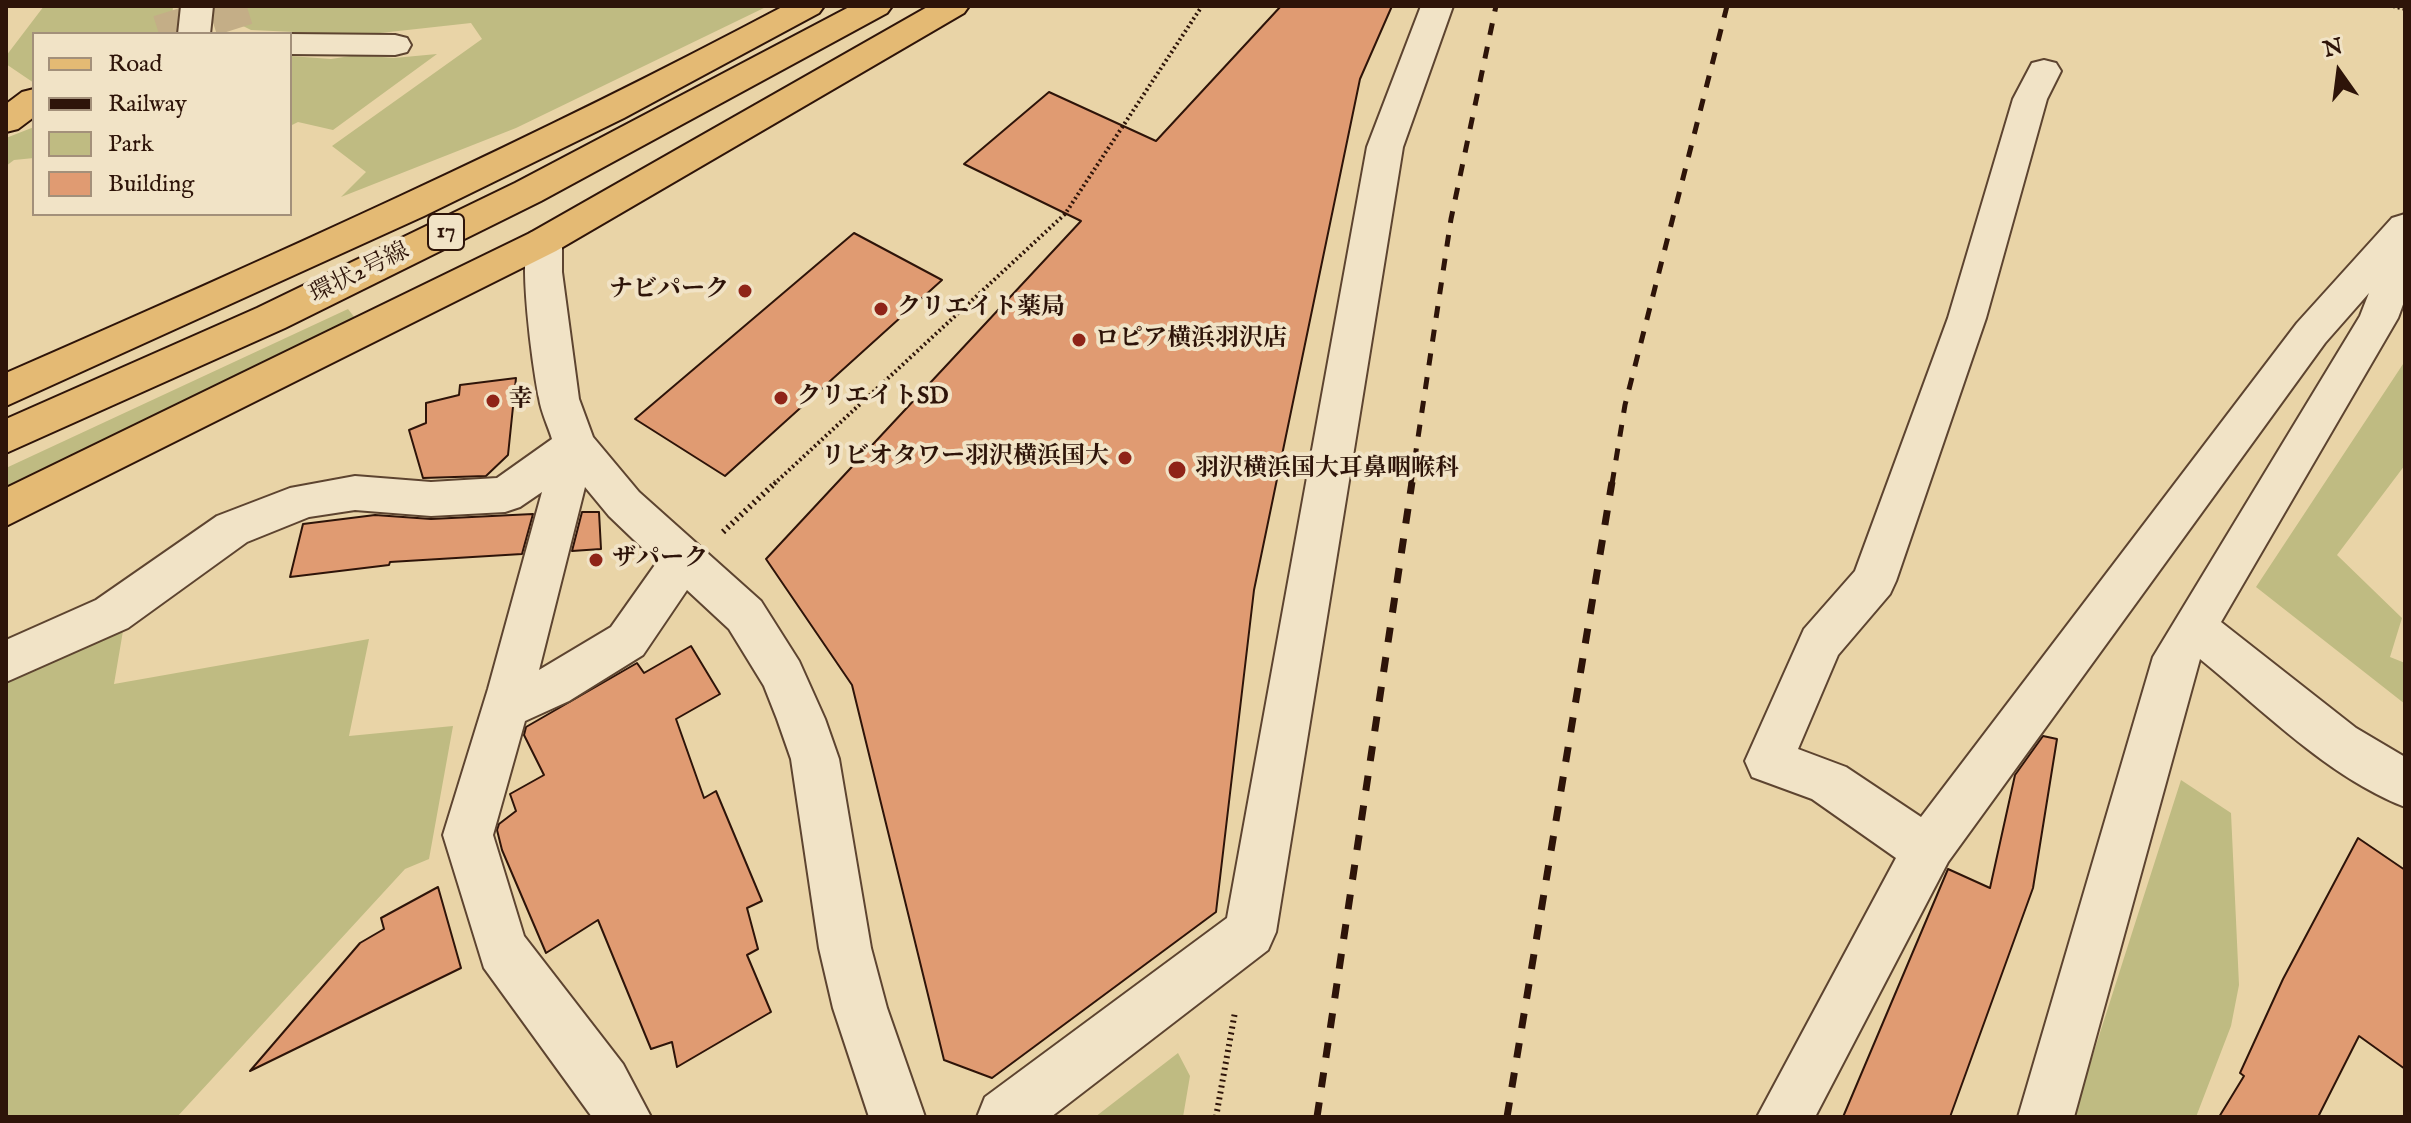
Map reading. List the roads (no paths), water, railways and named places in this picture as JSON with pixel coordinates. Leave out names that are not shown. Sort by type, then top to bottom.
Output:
[{"type":"main road","name":"環状2号線","points":[[6,390],[479,175],[808,6]]},
{"type":"main road","name":"環状2号線","points":[[6,437],[271,318],[528,192],[876,6]]},
{"type":"main road","points":[[6,508],[543,242],[953,6]]},
{"type":"main road","points":[[6,121],[32,102]]},
{"type":"street","points":[[194,32],[197,6]]},
{"type":"street","points":[[1005,1117],[1250,932],[1385,147],[1437,6]]},
{"type":"street","points":[[292,44],[395,45]]},
{"type":"street","points":[[1927,850],[1829,783],[1769,761],[1820,643],[1874,581],[1967,318],[2030,99],[2044,71]]},
{"type":"street","points":[[1785,1117],[1927,850],[2317,325],[2405,227]]},
{"type":"street","points":[[543,242],[543,272],[559,399],[575,445],[624,504],[702,547],[783,676],[801,719],[815,759],[833,882],[860,1008],[897,1117]]},
{"type":"street","points":[[2046,1117],[2176,657],[2379,318],[2405,244]]},
{"type":"street","points":[[6,662],[112,614],[232,529],[305,500],[355,493],[431,499],[505,495],[575,445]]},
{"type":"street","points":[[575,445],[468,835],[502,950],[604,1083],[623,1117]]},
{"type":"street","points":[[505,708],[553,686],[627,641],[702,547]]},
{"type":"street","points":[[2194,627],[2339,743],[2405,784]]},
{"type":"tunnel","points":[[165,32],[247,6]]},
{"type":"railway","points":[[1411,484],[1451,219],[1496,6]]},
{"type":"railway","points":[[1612,484],[1625,405],[1727,6]]},
{"type":"railway","points":[[1317,1117],[1412,482]]},
{"type":"railway","points":[[1507,1117],[1612,482]]},
{"type":"place","name":"ナビパーク","points":[[745,291]]},
{"type":"place","name":"クリエイト薬局","points":[[881,309]]},
{"type":"place","name":"ロピア横浜羽沢店","points":[[1079,340]]},
{"type":"place","name":"クリエイトSD","points":[[781,398]]},
{"type":"place","name":"幸","points":[[493,401]]},
{"type":"place","name":"リビオタワー羽沢横浜国大","points":[[1125,458]]},
{"type":"place","name":"羽沢横浜国大耳鼻咽喉科","points":[[1177,470]]},
{"type":"place","name":"ザパーク","points":[[596,560]]}]
